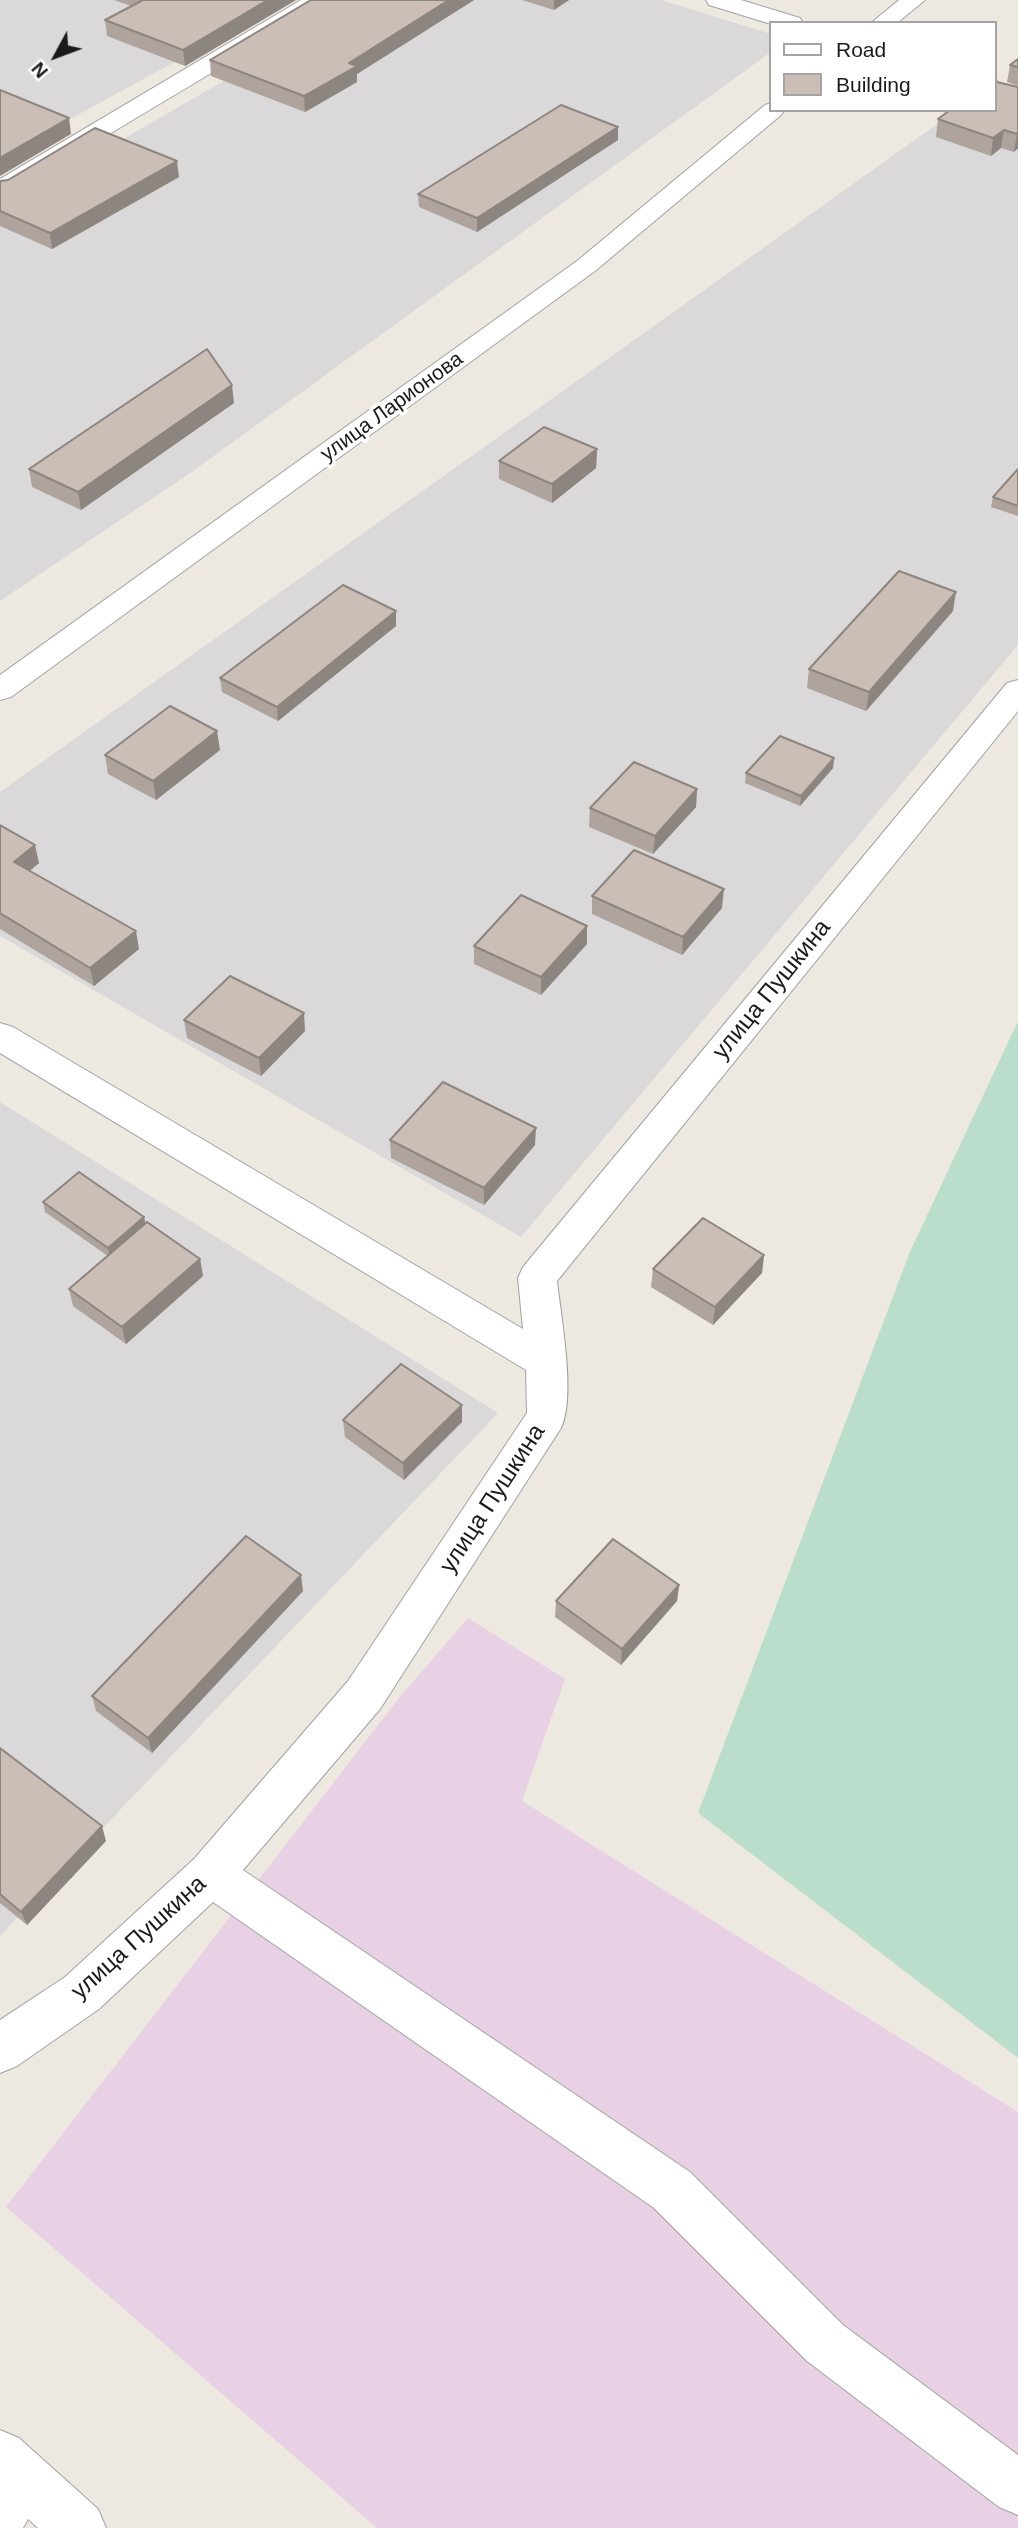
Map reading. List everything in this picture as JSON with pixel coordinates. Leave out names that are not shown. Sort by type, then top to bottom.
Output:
[{"type":"street","points":[[0,189],[317,0]]},
{"type":"street","points":[[717,0],[785,21]]},
{"type":"street","points":[[885,21],[914,0]]},
{"type":"street","name":"улица Ларионова","points":[[0,690],[586,266],[771,112]]},
{"type":"street","name":"улица Пушкина","points":[[0,2049],[82,1993],[211,1874],[364,1695],[547,1416],[546,1362],[537,1278],[1018,690]]},
{"type":"street","points":[[0,1036],[546,1362]]},
{"type":"street","points":[[211,1874],[672,2190],[825,2343],[1018,2488]]},
{"type":"street","points":[[7,2483],[79,2528]]},
{"type":"shaded area","points":[[0,0],[289,0],[0,157]]},
{"type":"shaded area","points":[[364,0],[661,0],[769,33],[769,53],[193,471],[0,601],[0,210]]},
{"type":"shaded area","points":[[1018,111],[1018,645],[521,1237],[0,936],[0,792],[954,112]]},
{"type":"shaded area","points":[[0,1102],[498,1413],[0,1936]]},
{"type":"shaded area","points":[[468,1618],[565,1679],[522,1801],[1018,2112],[1018,2528],[377,2528],[6,2207],[398,1699]]},
{"type":"green space","points":[[1018,1021],[1018,2058],[698,1813],[909,1254]]},
{"type":"building","points":[[143,0],[268,0],[183,50],[105,20]]},
{"type":"building","points":[[311,0],[449,0],[349,63],[357,66],[304,96],[210,60]]},
{"type":"building","points":[[1018,59],[1018,67],[1010,65]]},
{"type":"building","points":[[997,82],[1018,87],[1017,134],[1004,130],[993,138],[938,119],[947,112],[997,112]]},
{"type":"building","points":[[0,90],[69,118],[0,158]]},
{"type":"building","points":[[561,105],[618,127],[477,218],[418,194]]},
{"type":"building","points":[[95,128],[177,161],[50,233],[0,211],[0,181],[8,180]]},
{"type":"building","points":[[207,349],[232,385],[78,492],[29,469]]},
{"type":"building","points":[[544,427],[597,449],[552,484],[499,461]]},
{"type":"building","points":[[1018,469],[1018,506],[993,497]]},
{"type":"building","points":[[899,571],[956,592],[869,692],[809,669]]},
{"type":"building","points":[[343,585],[396,611],[277,707],[220,678]]},
{"type":"building","points":[[170,706],[217,731],[153,781],[105,755]]},
{"type":"building","points":[[780,736],[834,758],[801,796],[746,773]]},
{"type":"building","points":[[634,762],[697,789],[655,836],[590,808]]},
{"type":"building","points":[[0,825],[35,845],[14,862],[136,931],[90,968],[0,913]]},
{"type":"building","points":[[634,850],[724,889],[683,937],[592,896]]},
{"type":"building","points":[[521,895],[587,926],[541,977],[474,946]]},
{"type":"building","points":[[230,976],[304,1013],[259,1058],[184,1020]]},
{"type":"building","points":[[443,1082],[536,1128],[484,1188],[390,1140]]},
{"type":"building","points":[[79,1172],[144,1217],[108,1248],[43,1202]]},
{"type":"building","points":[[703,1218],[764,1255],[715,1307],[653,1269]]},
{"type":"building","points":[[147,1222],[200,1259],[122,1327],[69,1289]]},
{"type":"building","points":[[401,1364],[462,1405],[403,1463],[343,1420]]},
{"type":"building","points":[[246,1536],[301,1575],[148,1738],[92,1696]]},
{"type":"building","points":[[613,1539],[679,1585],[622,1649],[556,1601]]},
{"type":"building","points":[[0,1748],[102,1826],[21,1912],[0,1894]]}]
